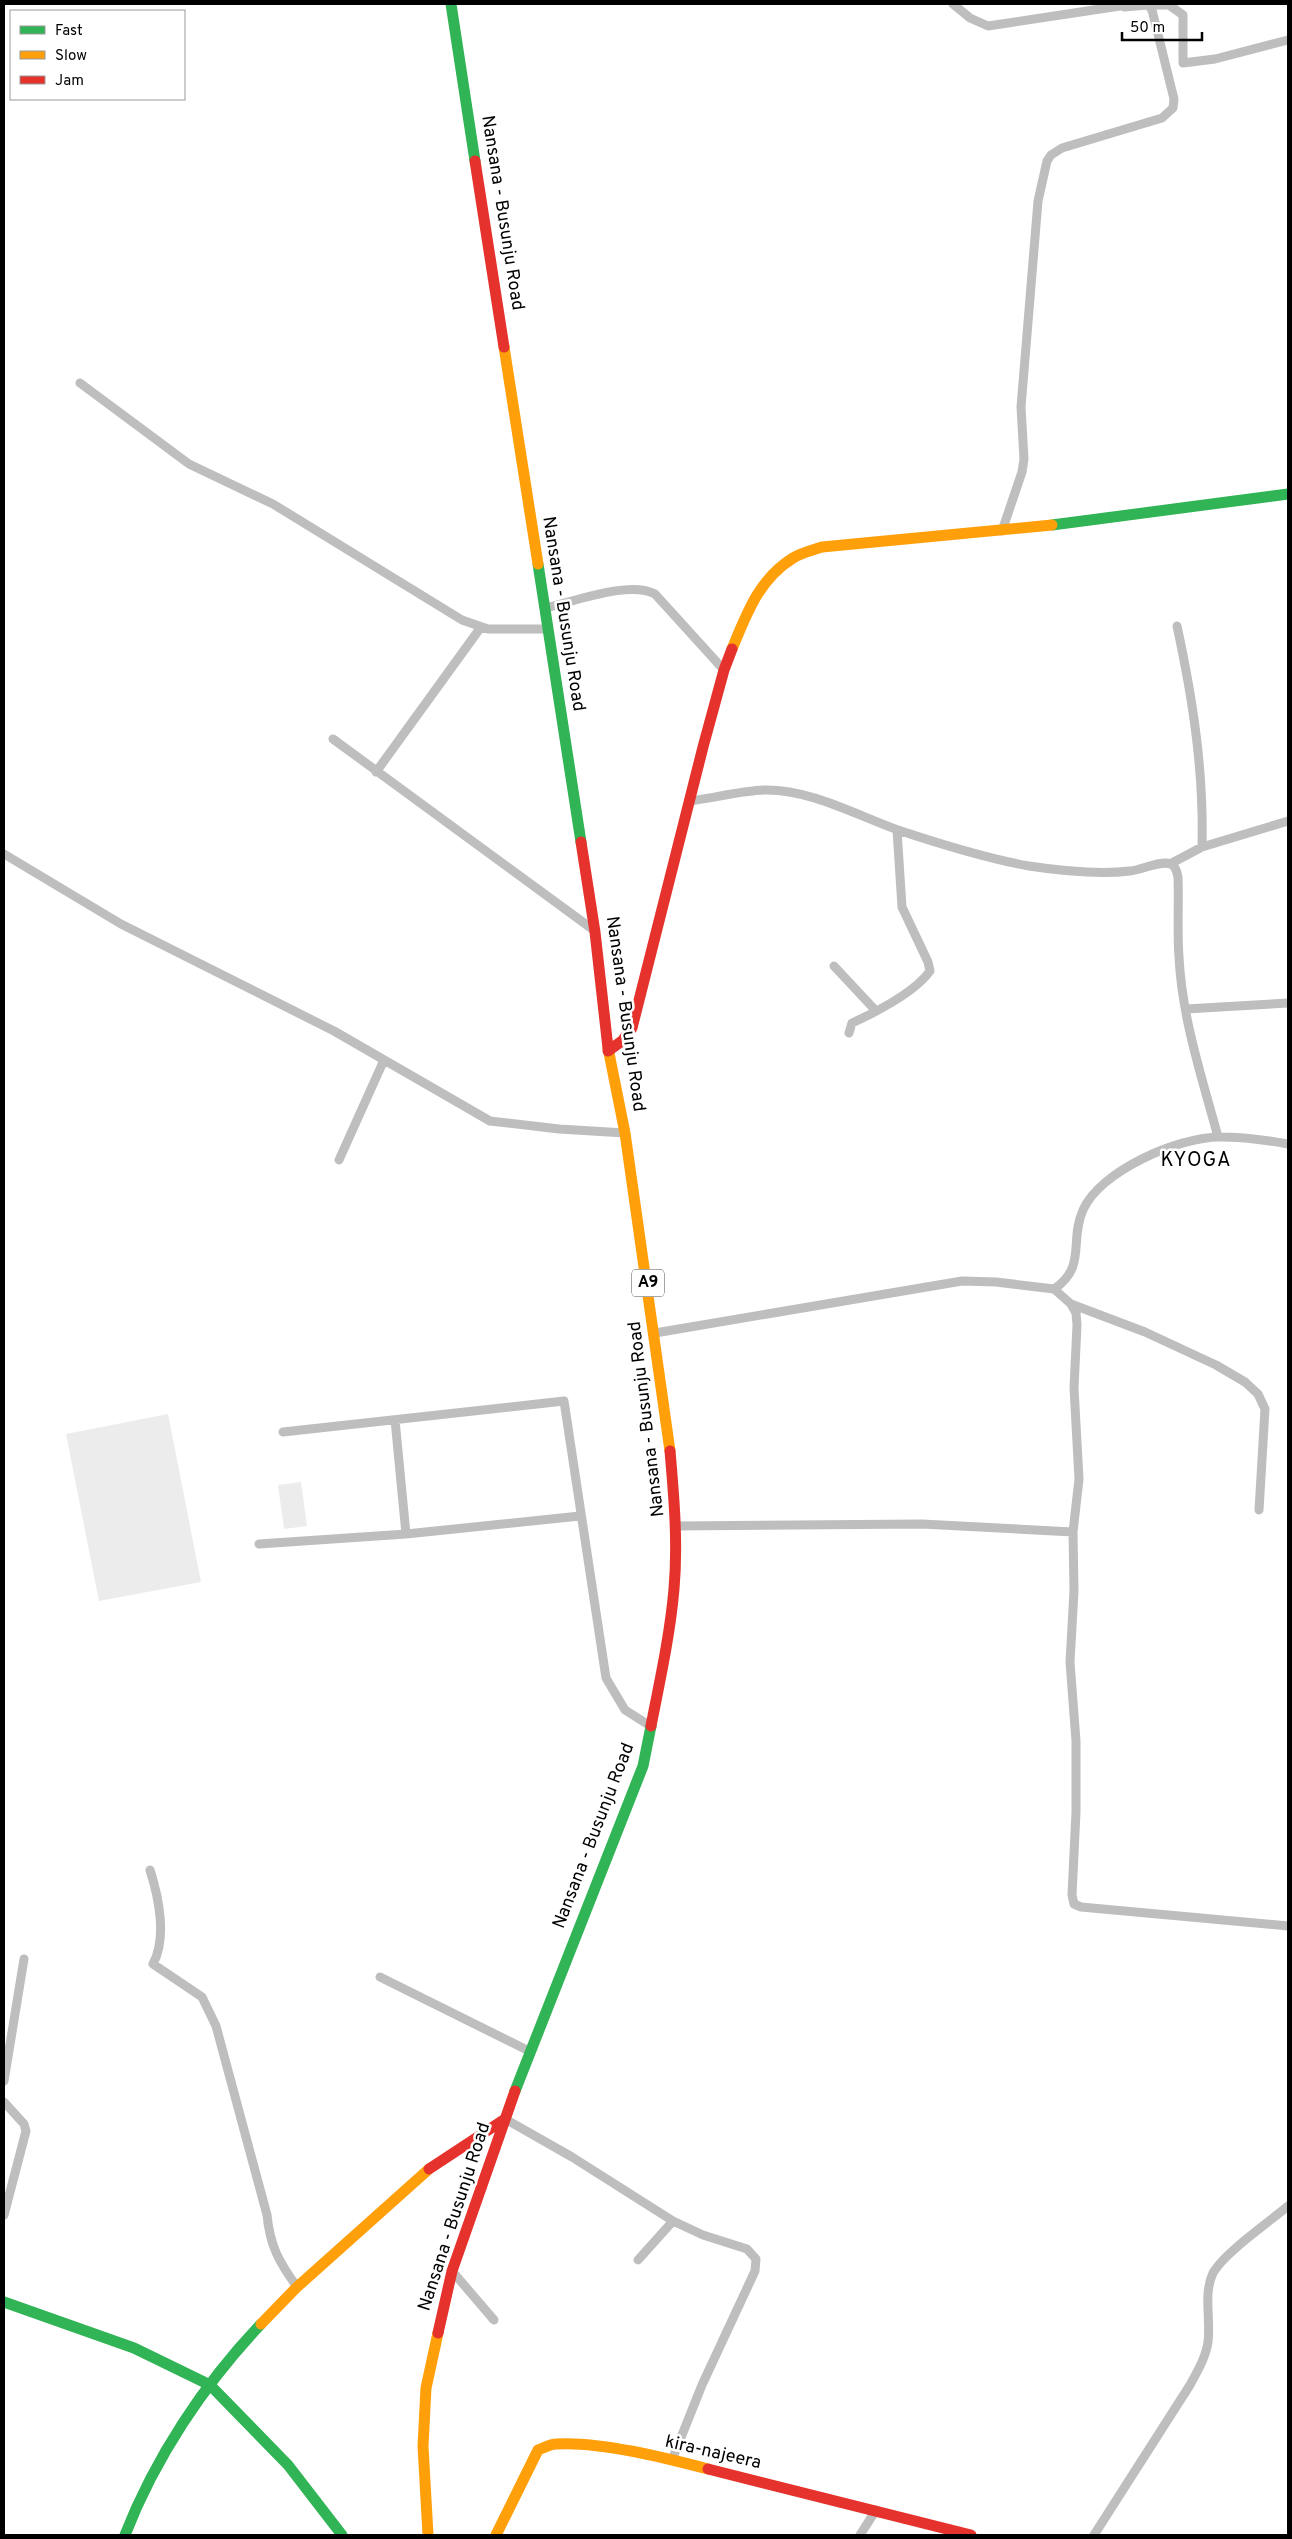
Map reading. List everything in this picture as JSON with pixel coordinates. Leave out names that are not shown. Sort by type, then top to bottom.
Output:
[{"type":"main road","name":"Nansana - Busunju Road","points":[[428,2535],[423,2446],[426,2388],[452,2271],[529,2051],[643,1766],[667,1648],[674,1589],[676,1526],[669,1437],[655,1333],[624,1133],[608,1051],[596,932],[451,4]]},
{"type":"main road","points":[[608,1051],[622,1040],[632,1028],[724,670],[752,602],[768,577],[794,557],[822,547],[1002,531],[1288,494]]},
{"type":"main road","points":[[125,2535],[134,2512],[171,2442],[210,2385],[251,2335],[297,2287],[433,2165],[505,2119]]},
{"type":"main road","points":[[4,2302],[134,2348],[210,2385],[288,2465],[342,2535]]},
{"type":"main road","name":"kira-najeera","points":[[496,2535],[538,2450],[554,2444],[582,2444],[672,2460],[971,2535]]},
{"type":"street","points":[[953,4],[970,18],[988,26],[1120,5],[1168,5],[1183,15],[1183,63],[1215,59],[1288,40]]},
{"type":"street","points":[[1002,531],[1022,472],[1024,459],[1021,407],[1038,200],[1047,161],[1051,155],[1062,148],[1162,118],[1173,108],[1174,99],[1152,10],[1148,5]]},
{"type":"street","points":[[80,382],[189,464],[272,504],[462,620],[488,629],[548,629]]},
{"type":"street","points":[[545,608],[616,591],[646,589],[655,594],[724,670]]},
{"type":"street","points":[[1177,626],[1191,690],[1199,751],[1202,848]]},
{"type":"street","points":[[376,772],[480,627]]},
{"type":"street","points":[[333,740],[596,932]]},
{"type":"street","points":[[689,801],[765,790],[797,794],[849,810],[897,830],[998,861],[1111,874],[1170,864],[1202,848],[1288,822]]},
{"type":"street","points":[[849,1032],[852,1023],[876,1011],[924,981],[930,972],[928,962],[902,907],[897,830]]},
{"type":"street","points":[[4,854],[121,924],[334,1031],[490,1121],[560,1129],[624,1133]]},
{"type":"street","points":[[1170,864],[1176,869],[1178,877],[1179,958],[1186,1009],[1194,1051],[1218,1137]]},
{"type":"street","points":[[834,966],[876,1011]]},
{"type":"street","points":[[1186,1009],[1288,1003]]},
{"type":"street","points":[[339,1160],[384,1060]]},
{"type":"street","points":[[1054,1289],[1070,1276],[1074,1265],[1076,1235],[1083,1210],[1101,1186],[1127,1167],[1157,1152],[1187,1142],[1218,1137],[1288,1144]]},
{"type":"street","points":[[655,1333],[962,1281],[1054,1289],[1071,1304],[1076,1313],[1077,1325],[1074,1388],[1079,1479],[1073,1532],[1074,1591],[1070,1662],[1076,1742],[1076,1812],[1072,1895],[1074,1904],[1081,1907],[1149,1914],[1288,1926]]},
{"type":"street","points":[[1071,1304],[1145,1332],[1216,1365],[1245,1382],[1258,1394],[1265,1409],[1259,1510]]},
{"type":"street","points":[[283,1432],[564,1401],[606,1678],[625,1710],[652,1727]]},
{"type":"street","points":[[395,1420],[406,1534]]},
{"type":"street","points":[[259,1544],[406,1534],[580,1516]]},
{"type":"street","points":[[676,1526],[922,1524],[1073,1532]]},
{"type":"street","points":[[150,1870],[155,1884],[160,1933],[160,1951],[153,1964],[202,1997],[216,2026],[267,2214],[271,2242],[283,2268],[297,2287]]},
{"type":"street","points":[[4,2081],[24,1959]]},
{"type":"street","points":[[380,1977],[529,2051]]},
{"type":"street","points":[[4,2102],[24,2124],[26,2131],[4,2215]]},
{"type":"street","points":[[505,2119],[572,2157],[673,2221],[703,2235],[747,2249],[756,2259],[755,2271],[702,2385],[672,2460]]},
{"type":"street","points":[[1094,2535],[1190,2385],[1202,2361],[1208,2345],[1208,2291],[1213,2273],[1223,2260],[1288,2206]]},
{"type":"street","points":[[638,2260],[673,2221]]},
{"type":"street","points":[[452,2271],[494,2320]]},
{"type":"street","points":[[860,2535],[876,2510]]},
{"type":"shaded area","points":[[168,1414],[201,1582],[99,1601],[66,1434]]},
{"type":"shaded area","points":[[301,1482],[307,1526],[284,1529],[278,1485]]},
{"type":"traffic: fast","points":[[451,4],[475,161]]},
{"type":"traffic: fast","points":[[1052,525],[1288,494]]},
{"type":"traffic: fast","points":[[538,564],[581,842]]},
{"type":"traffic: fast","points":[[515,2091],[643,1766],[651,1726]]},
{"type":"traffic: fast","points":[[4,2302],[134,2348],[210,2385],[288,2465],[342,2535]]},
{"type":"traffic: fast","points":[[125,2535],[151,2478],[183,2423],[220,2371],[261,2324]]},
{"type":"traffic: slow","points":[[504,347],[538,564]]},
{"type":"traffic: slow","points":[[732,649],[755,598],[771,576],[781,566],[803,553],[822,547],[1052,525]]},
{"type":"traffic: slow","points":[[608,1048],[625,1133],[670,1451]]},
{"type":"traffic: slow","points":[[261,2324],[297,2287],[429,2169]]},
{"type":"traffic: slow","points":[[428,2535],[423,2446],[426,2388],[438,2333]]},
{"type":"traffic: slow","points":[[496,2535],[538,2450],[552,2445],[573,2444],[612,2448],[653,2455],[708,2469]]},
{"type":"traffic: jam","points":[[475,161],[504,347]]},
{"type":"traffic: jam","points":[[608,1051],[622,1041],[632,1028],[703,747],[724,670],[732,649]]},
{"type":"traffic: jam","points":[[581,842],[595,932],[608,1048]]},
{"type":"traffic: jam","points":[[651,1726],[667,1640],[674,1589],[676,1537],[670,1451]]},
{"type":"traffic: jam","points":[[438,2333],[452,2271],[515,2091]]},
{"type":"traffic: jam","points":[[429,2169],[505,2119]]},
{"type":"traffic: jam","points":[[708,2469],[971,2535]]},
{"type":"district","name":"KYOGA","points":[[1196,1161]]}]
